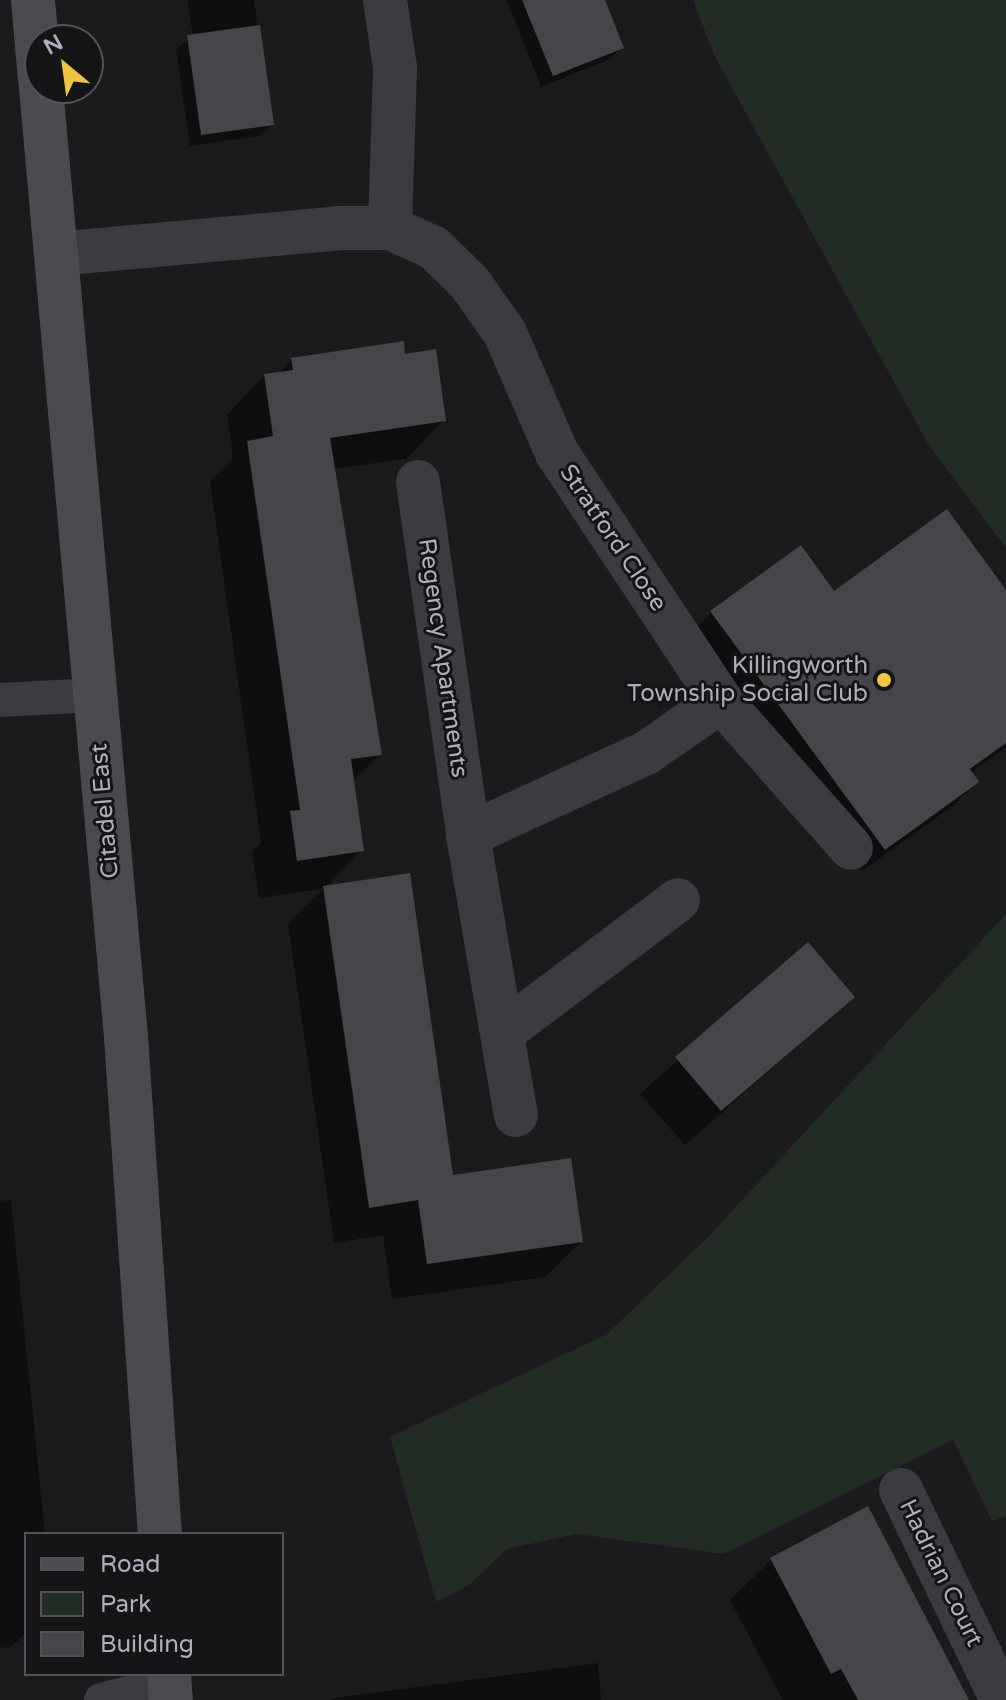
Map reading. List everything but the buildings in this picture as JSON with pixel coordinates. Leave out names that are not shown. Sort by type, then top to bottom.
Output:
[{"type":"street","points":[[33,0],[35,24]]},
{"type":"street","points":[[385,0],[395,68],[390,228]]},
{"type":"street","name":"Citadel East","points":[[42,104],[127,1052],[160,1532]]},
{"type":"street","name":"Stratford Close","points":[[56,254],[339,228],[390,228],[434,248],[469,282],[505,333],[557,453],[721,701],[851,848]]},
{"type":"street","name":"Regency Apartments","points":[[418,482],[468,835],[516,1115]]},
{"type":"street","points":[[468,835],[646,753],[721,701]]},
{"type":"street","points":[[503,1032],[678,900]]},
{"type":"street","name":"Hadrian Court","points":[[901,1490],[1002,1700]]},
{"type":"lane","points":[[0,700],[95,695]]},
{"type":"lane","points":[[101,1700],[170,1685]]},
{"type":"green space","points":[[693,0],[1006,0],[1006,548],[928,444],[714,55]]},
{"type":"green space","points":[[1006,914],[1006,1516],[992,1521],[953,1440],[724,1554],[577,1534],[507,1549],[469,1585],[436,1602],[390,1437],[607,1334],[709,1236]]},
{"type":"place","name":"Killingworth Township Social Club","points":[[884,680]]}]
